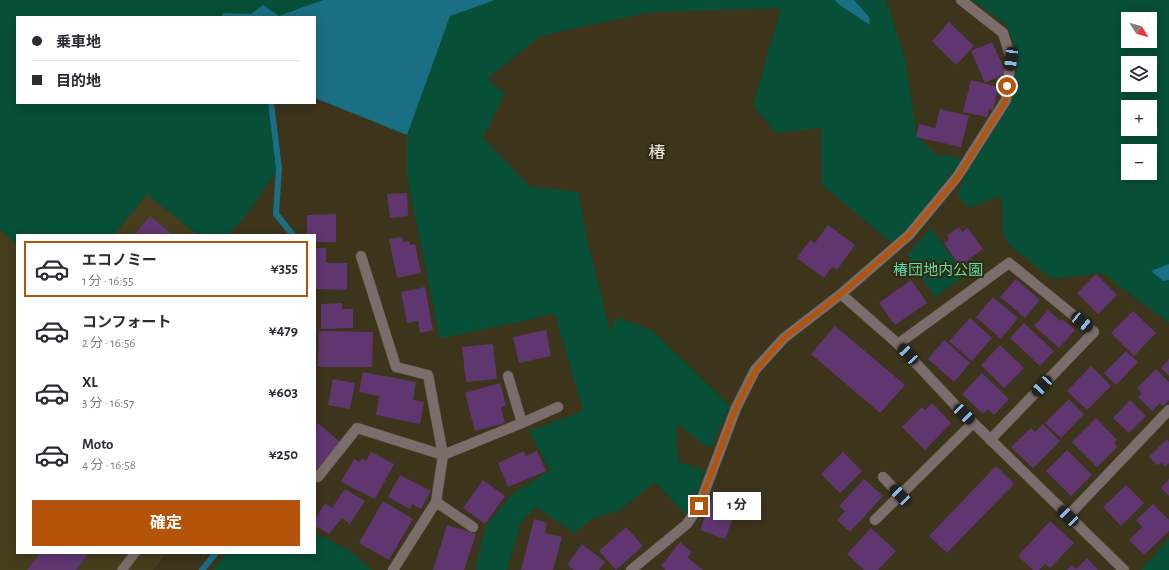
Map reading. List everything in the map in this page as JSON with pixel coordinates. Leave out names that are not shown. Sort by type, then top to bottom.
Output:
[{"type":"street","points":[[631,570],[687,524],[699,506],[736,408],[756,370],[784,338],[841,294],[909,235],[957,178],[1006,100],[1011,59],[1003,33],[961,0]]},
{"type":"street","points":[[361,256],[396,367],[428,375],[443,455],[436,502],[399,568]]},
{"type":"street","points":[[898,344],[1009,263],[1094,332],[990,440]]},
{"type":"street","points":[[841,294],[898,344],[973,423],[1124,570]]},
{"type":"street","points":[[508,376],[522,423]]},
{"type":"street","points":[[318,477],[357,428],[443,455],[558,407]]},
{"type":"street","points":[[1068,516],[1169,410]]},
{"type":"street","points":[[875,520],[973,423]]},
{"type":"street","points":[[883,477],[900,495]]},
{"type":"street","points":[[436,502],[473,527]]},
{"type":"lane","points":[[122,570],[134,554]]},
{"type":"shaded area","points":[[147,194],[197,234],[115,234]]},
{"type":"shaded area","points":[[0,229],[16,244],[16,554],[165,554],[153,570],[0,570]]},
{"type":"green space","points":[[0,0],[886,0],[905,58],[917,136],[936,155],[949,155],[962,160],[906,231],[892,243],[822,185],[821,128],[776,133],[753,105],[781,8],[651,12],[540,36],[487,79],[505,93],[483,138],[529,186],[578,192],[588,243],[610,331],[617,317],[652,330],[730,406],[710,449],[676,423],[678,461],[704,471],[693,505],[686,515],[655,482],[618,511],[592,519],[574,533],[536,507],[521,522],[507,570],[475,570],[486,526],[512,494],[550,470],[529,431],[583,411],[555,314],[440,339],[407,177],[407,135],[316,98],[316,16],[16,16],[16,104],[271,104],[279,168],[244,218],[229,234],[197,234],[147,194],[115,234],[16,234],[16,244],[0,229]]},
{"type":"green space","points":[[972,0],[1169,0],[1169,323],[1102,273],[1052,279],[1009,245],[1003,233],[1001,196],[969,208],[957,195],[965,177],[1012,100],[1018,57],[1007,25]]},
{"type":"green space","name":"椿団地内公園","points":[[931,228],[965,275],[935,297],[907,255]]},
{"type":"green space","points":[[316,534],[350,551],[373,570],[213,570],[226,554],[316,554]]},
{"type":"green space","points":[[1169,538],[1169,570],[1141,570]]},
{"type":"water","points":[[323,0],[495,0],[450,16],[407,135],[316,98],[316,16],[279,16]]},
{"type":"water","points":[[835,0],[854,0],[869,17],[870,25],[838,4]]},
{"type":"water","points":[[263,5],[279,16],[222,16],[223,13],[251,14]]},
{"type":"water","points":[[1169,264],[1169,280],[1163,281],[1151,271]]},
{"type":"building","points":[[949,22],[974,46],[956,65],[932,41]]},
{"type":"building","points":[[992,42],[1006,73],[985,83],[971,51]]},
{"type":"building","points":[[971,80],[998,87],[993,110],[989,109],[987,117],[963,112]]},
{"type":"building","points":[[940,109],[969,116],[961,147],[916,137],[919,124],[935,128]]},
{"type":"building","points":[[407,193],[408,216],[390,218],[387,194]]},
{"type":"building","points":[[336,214],[336,242],[316,242],[316,234],[307,234],[307,215]]},
{"type":"building","points":[[150,216],[172,234],[135,234]]},
{"type":"building","points":[[828,225],[855,245],[837,270],[832,267],[824,278],[797,258],[810,240],[815,243]]},
{"type":"building","points":[[959,227],[962,232],[968,228],[983,249],[960,266],[944,243],[949,240],[947,235]]},
{"type":"building","points":[[402,237],[403,242],[409,241],[410,245],[415,244],[421,273],[397,278],[389,239]]},
{"type":"building","points":[[316,248],[326,248],[326,263],[347,263],[347,290],[316,289]]},
{"type":"building","points":[[1096,274],[1117,295],[1098,314],[1077,293]]},
{"type":"building","points":[[1016,279],[1040,300],[1025,318],[1000,297]]},
{"type":"building","points":[[911,280],[927,303],[895,325],[879,303]]},
{"type":"building","points":[[425,287],[433,330],[420,333],[418,321],[407,323],[401,292]]},
{"type":"building","points":[[993,297],[1018,318],[1001,339],[976,317]]},
{"type":"building","points":[[342,303],[342,309],[353,309],[353,328],[321,329],[321,304]]},
{"type":"building","points":[[1048,310],[1060,321],[1062,319],[1075,330],[1059,348],[1034,326]]},
{"type":"building","points":[[1133,311],[1156,333],[1134,356],[1111,333]]},
{"type":"building","points":[[970,318],[992,338],[972,361],[949,341]]},
{"type":"building","points":[[1024,323],[1054,351],[1040,366],[1010,338]]},
{"type":"building","points":[[835,326],[905,385],[880,413],[811,354]]},
{"type":"building","points":[[546,330],[551,356],[519,363],[513,337]]},
{"type":"building","points":[[319,331],[373,332],[372,367],[318,367]]},
{"type":"building","points":[[944,340],[970,363],[954,382],[928,359]]},
{"type":"building","points":[[493,344],[497,379],[466,382],[462,347]]},
{"type":"building","points":[[1000,345],[1024,368],[1004,388],[981,365]]},
{"type":"building","points":[[1126,351],[1138,362],[1116,385],[1104,373]]},
{"type":"building","points":[[1169,359],[1169,376],[1161,368]]},
{"type":"building","points":[[1091,366],[1111,386],[1087,410],[1067,391]]},
{"type":"building","points":[[1156,369],[1169,382],[1169,400],[1163,406],[1160,403],[1152,411],[1138,397],[1142,393],[1137,388]]},
{"type":"building","points":[[363,372],[416,382],[413,400],[424,402],[420,424],[376,415],[379,396],[359,392]]},
{"type":"building","points":[[982,373],[1009,399],[994,415],[988,409],[983,414],[962,394]]},
{"type":"building","points":[[333,379],[355,383],[350,409],[328,405]]},
{"type":"building","points":[[500,383],[506,405],[501,408],[505,423],[475,431],[465,393]]},
{"type":"building","points":[[1069,399],[1084,414],[1061,438],[1045,423]]},
{"type":"building","points":[[1130,400],[1146,416],[1129,433],[1113,418]]},
{"type":"building","points":[[932,403],[951,423],[925,450],[902,427],[922,407],[925,410]]},
{"type":"building","points":[[1096,418],[1117,440],[1114,443],[1117,447],[1097,467],[1072,442]]},
{"type":"building","points":[[318,423],[340,442],[317,469],[316,468],[316,426]]},
{"type":"building","points":[[1043,424],[1060,441],[1033,468],[1011,447],[1031,428],[1035,432]]},
{"type":"building","points":[[1167,439],[1169,442],[1169,463],[1165,467],[1162,463],[1157,465],[1149,457]]},
{"type":"building","points":[[1067,450],[1092,475],[1071,496],[1046,471]]},
{"type":"building","points":[[524,451],[526,456],[537,451],[546,471],[508,487],[498,463]]},
{"type":"building","points":[[371,452],[394,464],[375,499],[341,482],[354,459],[360,462],[362,458],[366,461]]},
{"type":"building","points":[[843,452],[862,471],[840,493],[821,474]]},
{"type":"building","points":[[996,466],[1014,484],[947,553],[929,536]]},
{"type":"building","points":[[400,475],[431,491],[421,509],[412,504],[410,509],[388,497]]},
{"type":"building","points":[[864,479],[883,496],[850,532],[837,520],[845,511],[839,506]]},
{"type":"building","points":[[1169,479],[1169,496],[1161,488]]},
{"type":"building","points":[[483,480],[505,496],[485,524],[463,508]]},
{"type":"building","points":[[1126,485],[1144,503],[1121,526],[1103,507]]},
{"type":"building","points":[[345,489],[365,501],[350,524],[342,518],[329,534],[316,527],[316,517],[325,503],[332,508]]},
{"type":"building","points":[[714,493],[739,502],[725,539],[700,530]]},
{"type":"building","points":[[383,501],[413,519],[389,560],[359,543]]},
{"type":"building","points":[[1153,504],[1169,520],[1169,531],[1144,555],[1129,540],[1142,527],[1136,520]]},
{"type":"building","points":[[534,519],[547,523],[545,533],[562,537],[553,570],[521,570]]},
{"type":"building","points":[[1050,521],[1074,543],[1050,568],[1045,564],[1039,570],[1033,570],[1018,556]]},
{"type":"building","points":[[447,525],[476,534],[464,570],[433,570]]},
{"type":"building","points":[[626,527],[643,546],[616,570],[599,551]]},
{"type":"building","points":[[871,528],[896,551],[878,570],[864,570],[847,554]]},
{"type":"building","points":[[680,542],[692,552],[687,557],[703,570],[666,570],[661,566]]},
{"type":"building","points":[[582,544],[605,562],[599,570],[574,570],[567,565]]},
{"type":"building","points":[[39,554],[88,554],[76,570],[27,570]]},
{"type":"building","points":[[1087,558],[1098,570],[1067,570],[1072,565],[1076,569]]},
{"type":"waterway","points":[[271,104],[279,168],[276,214],[292,234]]},
{"type":"waterway","points":[[202,570],[215,554]]},
{"type":"district","name":"椿","points":[[657,152]]},
{"type":"route","points":[[699,506],[736,408],[756,370],[784,338],[841,294],[909,235],[957,178],[1006,100],[1007,86]]}]
